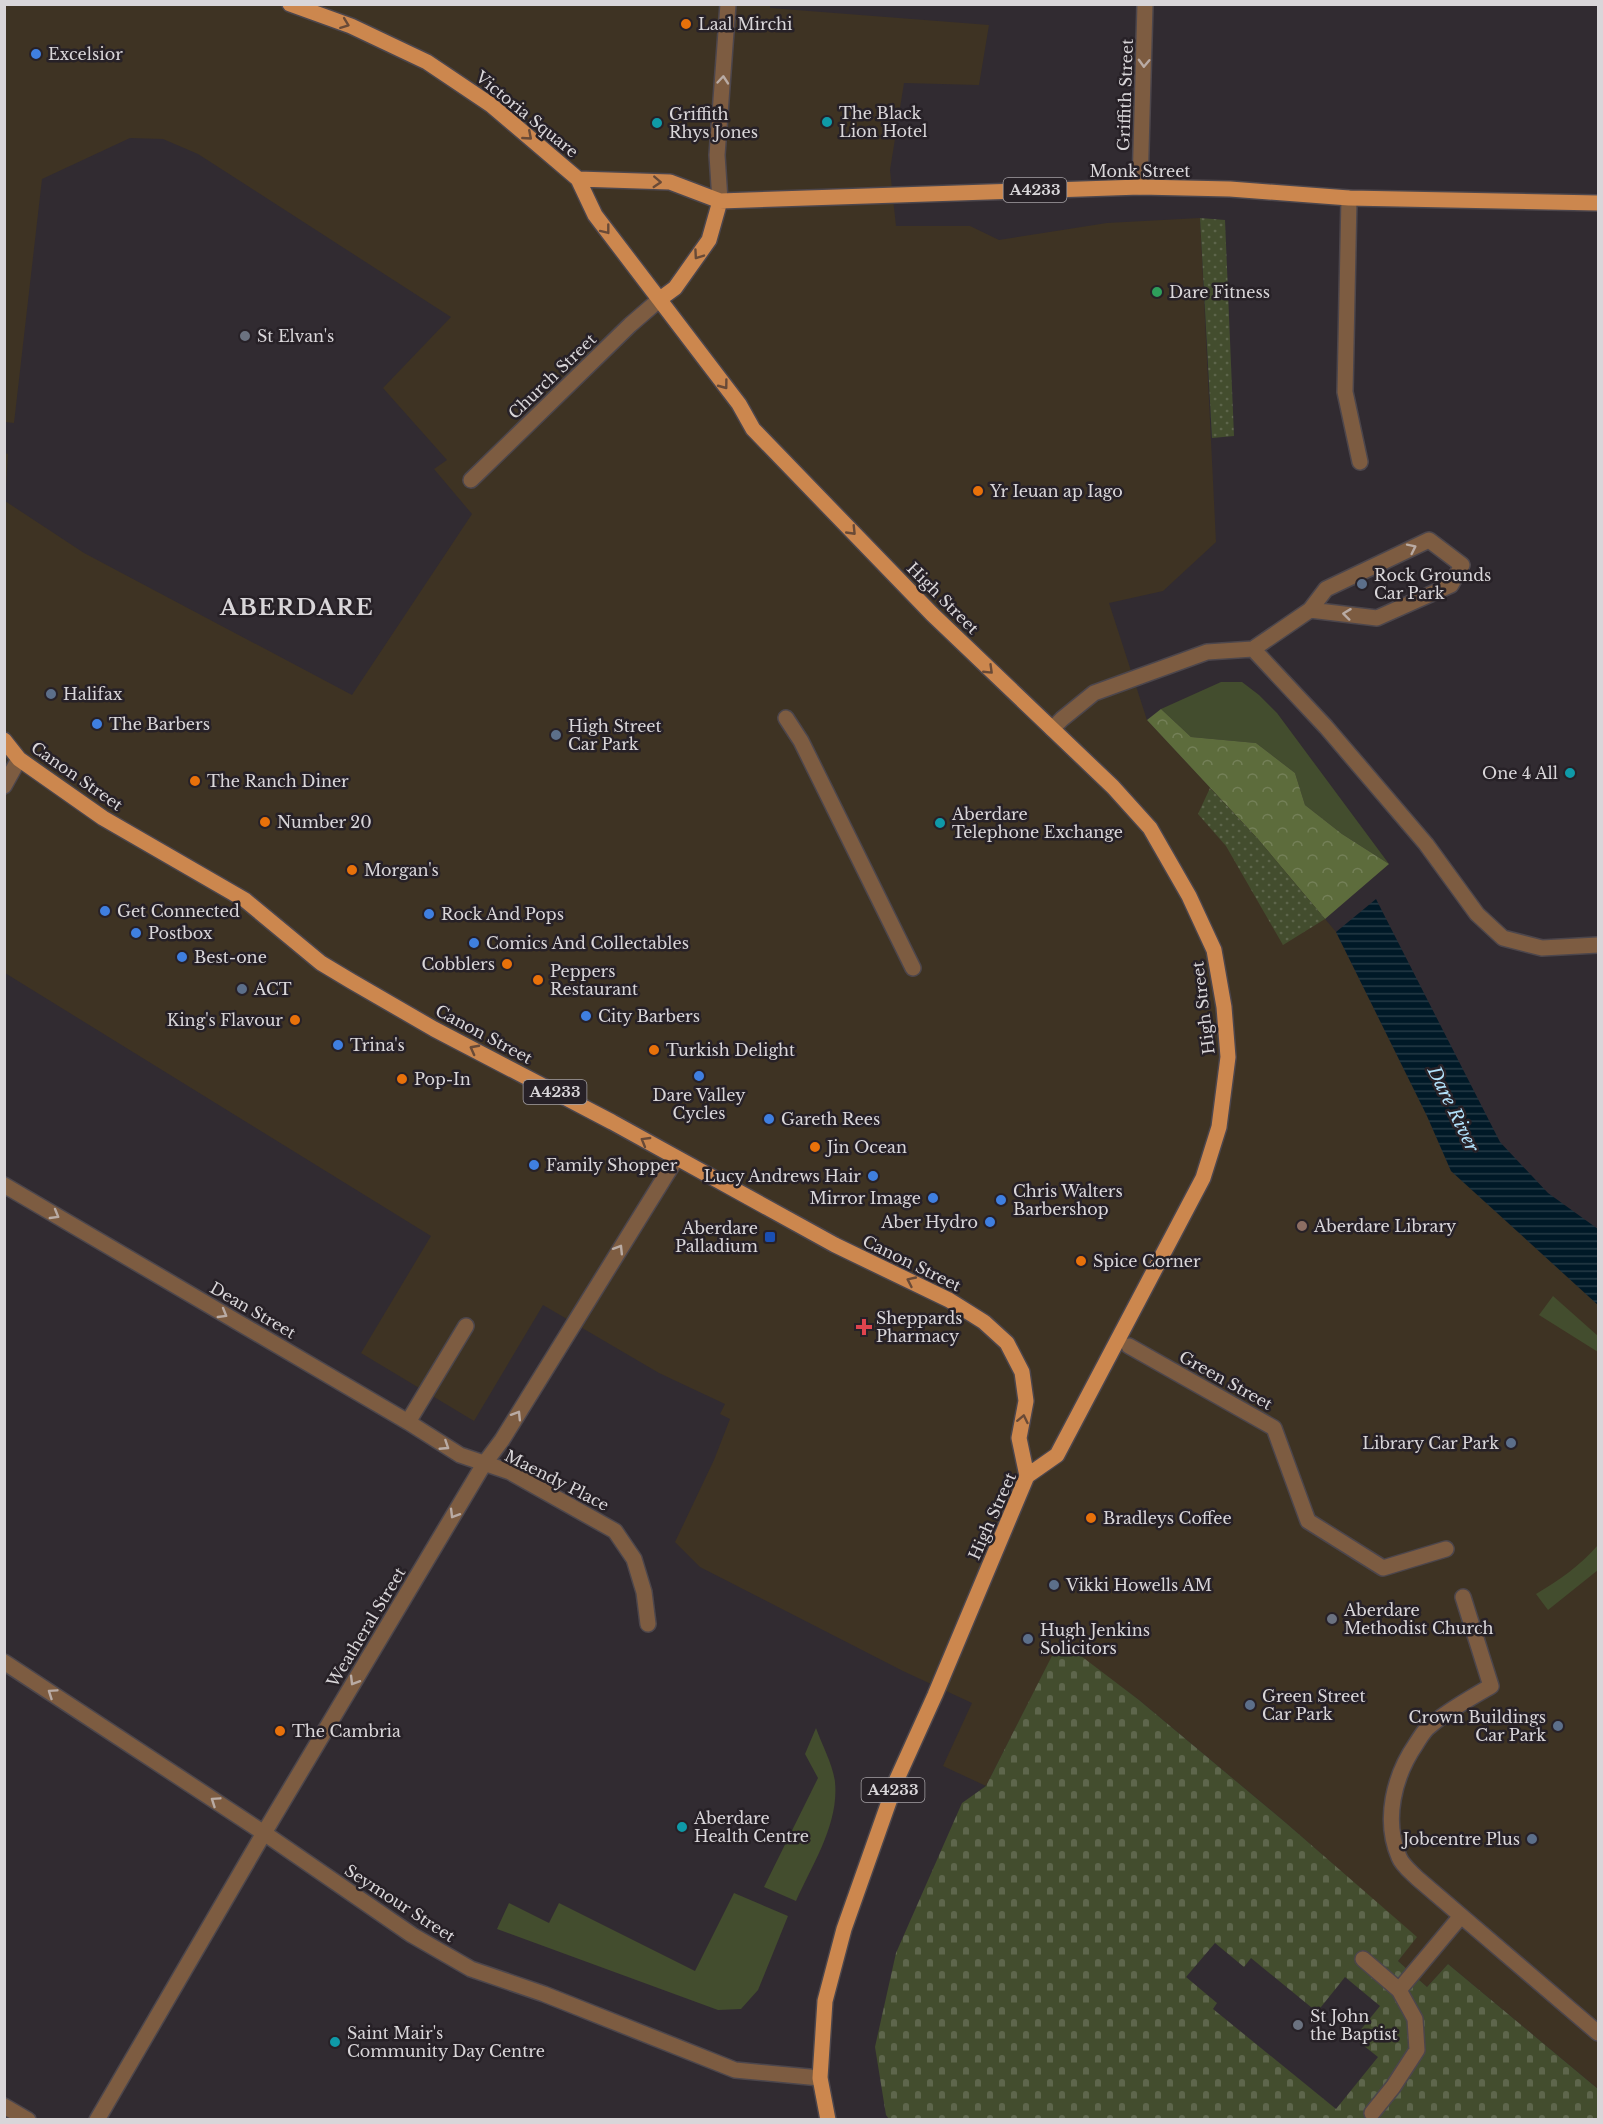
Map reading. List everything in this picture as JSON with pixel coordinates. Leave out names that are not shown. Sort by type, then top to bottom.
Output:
[{"type":"main road","name":"Victoria Square","points":[[290,4],[351,26],[427,62],[491,105],[578,179]]},
{"type":"main road","name":"Monk Street","points":[[578,179],[670,182],[720,201],[1140,187],[1230,189],[1349,198],[1599,203]]},
{"type":"main road","name":"High Street","points":[[578,179],[595,215],[739,404],[753,429],[932,614],[1113,787],[1150,828],[1189,896],[1214,950],[1224,1007],[1228,1057],[1219,1127],[1203,1178],[1057,1455],[1028,1476],[897,1779],[844,1929],[825,2001],[820,2078],[828,2120]]},
{"type":"main road","points":[[660,299],[675,288],[709,240],[720,201]]},
{"type":"main road","name":"Canon Street","points":[[4,740],[19,759],[103,818],[245,900],[321,963],[434,1029],[612,1122],[835,1245],[949,1300],[984,1322],[1007,1343],[1022,1372],[1026,1401],[1018,1438],[1028,1476]]},
{"type":"street","points":[[720,201],[717,155],[728,4]]},
{"type":"street","name":"Griffith Street","points":[[1140,187],[1145,4]]},
{"type":"street","points":[[1349,198],[1345,392],[1360,462]]},
{"type":"street","name":"Church Street","points":[[471,480],[630,325],[660,299]]},
{"type":"street","points":[[1052,729],[1062,718],[1094,693],[1207,652],[1253,649],[1310,610],[1326,589],[1430,540],[1462,565],[1451,585],[1377,618],[1310,610]]},
{"type":"street","points":[[1253,649],[1326,727],[1426,844],[1477,914],[1503,938],[1542,948],[1599,945]]},
{"type":"street","points":[[786,718],[806,752],[913,968]]},
{"type":"street","points":[[4,786],[19,759]]},
{"type":"street","name":"Weatheral Street","points":[[97,2120],[264,1833],[484,1464],[508,1430],[676,1159]]},
{"type":"street","name":"Dean Street","points":[[4,1185],[408,1422],[460,1455],[484,1464]]},
{"type":"street","points":[[408,1422],[466,1326]]},
{"type":"street","name":"Green Street","points":[[1129,1346],[1274,1428],[1308,1521],[1383,1568],[1446,1549]]},
{"type":"street","name":"Maendy Place","points":[[484,1464],[510,1472],[615,1531],[634,1560],[644,1592],[648,1624]]},
{"type":"street","points":[[1463,1597],[1491,1686],[1428,1727],[1409,1754],[1395,1787],[1392,1802],[1392,1831],[1399,1859],[1417,1878],[1599,2033]]},
{"type":"street","name":"Seymour Street","points":[[4,1662],[264,1833],[412,1935],[471,1969],[544,1994],[735,2070],[820,2078]]},
{"type":"street","points":[[1399,1990],[1461,1916]]},
{"type":"street","points":[[1363,1959],[1399,1990],[1415,2019],[1417,2050],[1393,2087],[1372,2113]]},
{"type":"street","points":[[4,2106],[28,2120]]},
{"type":"shaded area","points":[[770,4],[770,8],[989,25],[979,85],[904,83],[890,170],[896,226],[970,226],[999,240],[1107,223],[1200,218],[1216,542],[1163,591],[1109,603],[1147,720],[1257,838],[1336,932],[1427,1116],[1451,1171],[1598,1305],[1598,2089],[1448,1964],[1427,1987],[1398,1961],[1416,1937],[1286,1823],[1139,1700],[1060,1641],[986,1786],[943,1766],[972,1703],[903,1671],[700,1567],[675,1542],[714,1460],[730,1419],[720,1414],[725,1404],[659,1373],[543,1305],[474,1421],[361,1353],[431,1236],[5,973],[5,501],[84,553],[352,695],[472,514],[434,469],[447,460],[383,388],[451,317],[198,154],[163,139],[130,138],[42,179],[14,423],[5,422],[4,5]]},
{"type":"shaded area","points":[[5,453],[8,454],[5,501]]},
{"type":"green space","points":[[1200,218],[1225,220],[1234,436],[1212,438]]},
{"type":"green space","points":[[1221,682],[1242,682],[1277,713],[1389,864],[1342,834],[1305,805],[1295,773],[1256,743],[1191,737],[1161,709]]},
{"type":"green space","points":[[1161,709],[1191,737],[1256,743],[1295,773],[1305,805],[1342,834],[1389,864],[1325,919],[1257,838],[1147,720]]},
{"type":"green space","points":[[1210,788],[1257,838],[1325,919],[1283,945],[1226,846],[1198,814]]},
{"type":"green space","points":[[1553,1296],[1598,1336],[1598,1352],[1539,1315]]},
{"type":"green space","points":[[1598,1545],[1598,1570],[1548,1610],[1536,1594],[1569,1572]]},
{"type":"green space","points":[[1060,1640],[1139,1700],[1417,1937],[1398,1961],[1427,1987],[1448,1964],[1598,2089],[1598,2119],[889,2119],[886,2115],[875,2047],[896,1953],[962,1803],[986,1786]],"holes":[[[1215,1943],[1244,1967],[1251,1958],[1317,2012],[1345,1977],[1380,2006],[1354,2038],[1378,2057],[1336,2109],[1213,2009],[1217,2003],[1186,1977]]]},
{"type":"green space","points":[[816,1728],[832,1769],[835,1798],[829,1828],[796,1901],[764,1887],[818,1778],[805,1754]]},
{"type":"green space","points":[[734,1893],[788,1916],[758,1990],[741,2009],[718,2010],[497,1929],[509,1903],[549,1923],[559,1903],[695,1971]]},
{"type":"water","name":"Dare River","points":[[1376,899],[1500,1142],[1548,1193],[1598,1229],[1598,1305],[1451,1171],[1427,1116],[1336,932]]},
{"type":"place","name":"Laal Mirchi","points":[[686,24]]},
{"type":"place","name":"Excelsior","points":[[36,54]]},
{"type":"place","name":"The Black Lion Hotel","points":[[827,122]]},
{"type":"place","name":"Griffith Rhys Jones","points":[[657,123]]},
{"type":"place","name":"Dare Fitness","points":[[1157,292]]},
{"type":"place","name":"St Elvan's","points":[[245,336]]},
{"type":"place","name":"Yr Ieuan ap Iago","points":[[978,491]]},
{"type":"place","name":"Rock Grounds Car Park","points":[[1362,584]]},
{"type":"place","name":"Halifax","points":[[51,694]]},
{"type":"place","name":"The Barbers","points":[[97,724]]},
{"type":"place","name":"High Street Car Park","points":[[556,735]]},
{"type":"place","name":"One 4 All","points":[[1570,773]]},
{"type":"place","name":"The Ranch Diner","points":[[195,781]]},
{"type":"place","name":"Number 20","points":[[265,822]]},
{"type":"place","name":"Aberdare Telephone Exchange","points":[[940,823]]},
{"type":"place","name":"Morgan's","points":[[352,870]]},
{"type":"place","name":"Get Connected","points":[[105,911]]},
{"type":"place","name":"Rock And Pops","points":[[429,914]]},
{"type":"place","name":"Postbox","points":[[136,933]]},
{"type":"place","name":"Comics And Collectables","points":[[474,943]]},
{"type":"place","name":"Best-one","points":[[182,957]]},
{"type":"place","name":"Cobblers","points":[[507,964]]},
{"type":"place","name":"Peppers Restaurant","points":[[538,980]]},
{"type":"place","name":"ACT","points":[[242,989]]},
{"type":"place","name":"City Barbers","points":[[586,1016]]},
{"type":"place","name":"King's Flavour","points":[[295,1020]]},
{"type":"place","name":"Trina's","points":[[338,1045]]},
{"type":"place","name":"Turkish Delight","points":[[654,1050]]},
{"type":"place","name":"Dare Valley Cycles","points":[[699,1076]]},
{"type":"place","name":"Pop-In","points":[[402,1079]]},
{"type":"place","name":"Gareth Rees","points":[[769,1119]]},
{"type":"place","name":"Jin Ocean","points":[[815,1147]]},
{"type":"place","name":"Family Shopper","points":[[534,1165]]},
{"type":"place","name":"Lucy Andrews Hair","points":[[873,1176]]},
{"type":"place","name":"Mirror Image","points":[[933,1198]]},
{"type":"place","name":"Chris Walters Barbershop","points":[[1001,1200]]},
{"type":"place","name":"Aber Hydro","points":[[990,1222]]},
{"type":"place","name":"Aberdare Library","points":[[1302,1226]]},
{"type":"place","name":"Aberdare Palladium","points":[[770,1237]]},
{"type":"place","name":"Spice Corner","points":[[1081,1261]]},
{"type":"place","name":"Sheppards Pharmacy","points":[[864,1327]]},
{"type":"place","name":"Library Car Park","points":[[1511,1443]]},
{"type":"place","name":"Bradleys Coffee","points":[[1091,1518]]},
{"type":"place","name":"Vikki Howells AM","points":[[1054,1585]]},
{"type":"place","name":"Aberdare Methodist Church","points":[[1332,1619]]},
{"type":"place","name":"Hugh Jenkins Solicitors","points":[[1028,1639]]},
{"type":"place","name":"Green Street Car Park","points":[[1250,1705]]},
{"type":"place","name":"Crown Buildings Car Park","points":[[1558,1726]]},
{"type":"place","name":"The Cambria","points":[[280,1731]]},
{"type":"place","name":"Aberdare Health Centre","points":[[682,1827]]},
{"type":"place","name":"Jobcentre Plus","points":[[1532,1839]]},
{"type":"place","name":"St John the Baptist","points":[[1298,2025]]},
{"type":"place","name":"Saint Mair's Community Day Centre","points":[[335,2042]]},
{"type":"district","name":"ABERDARE","points":[[297,607]]}]
